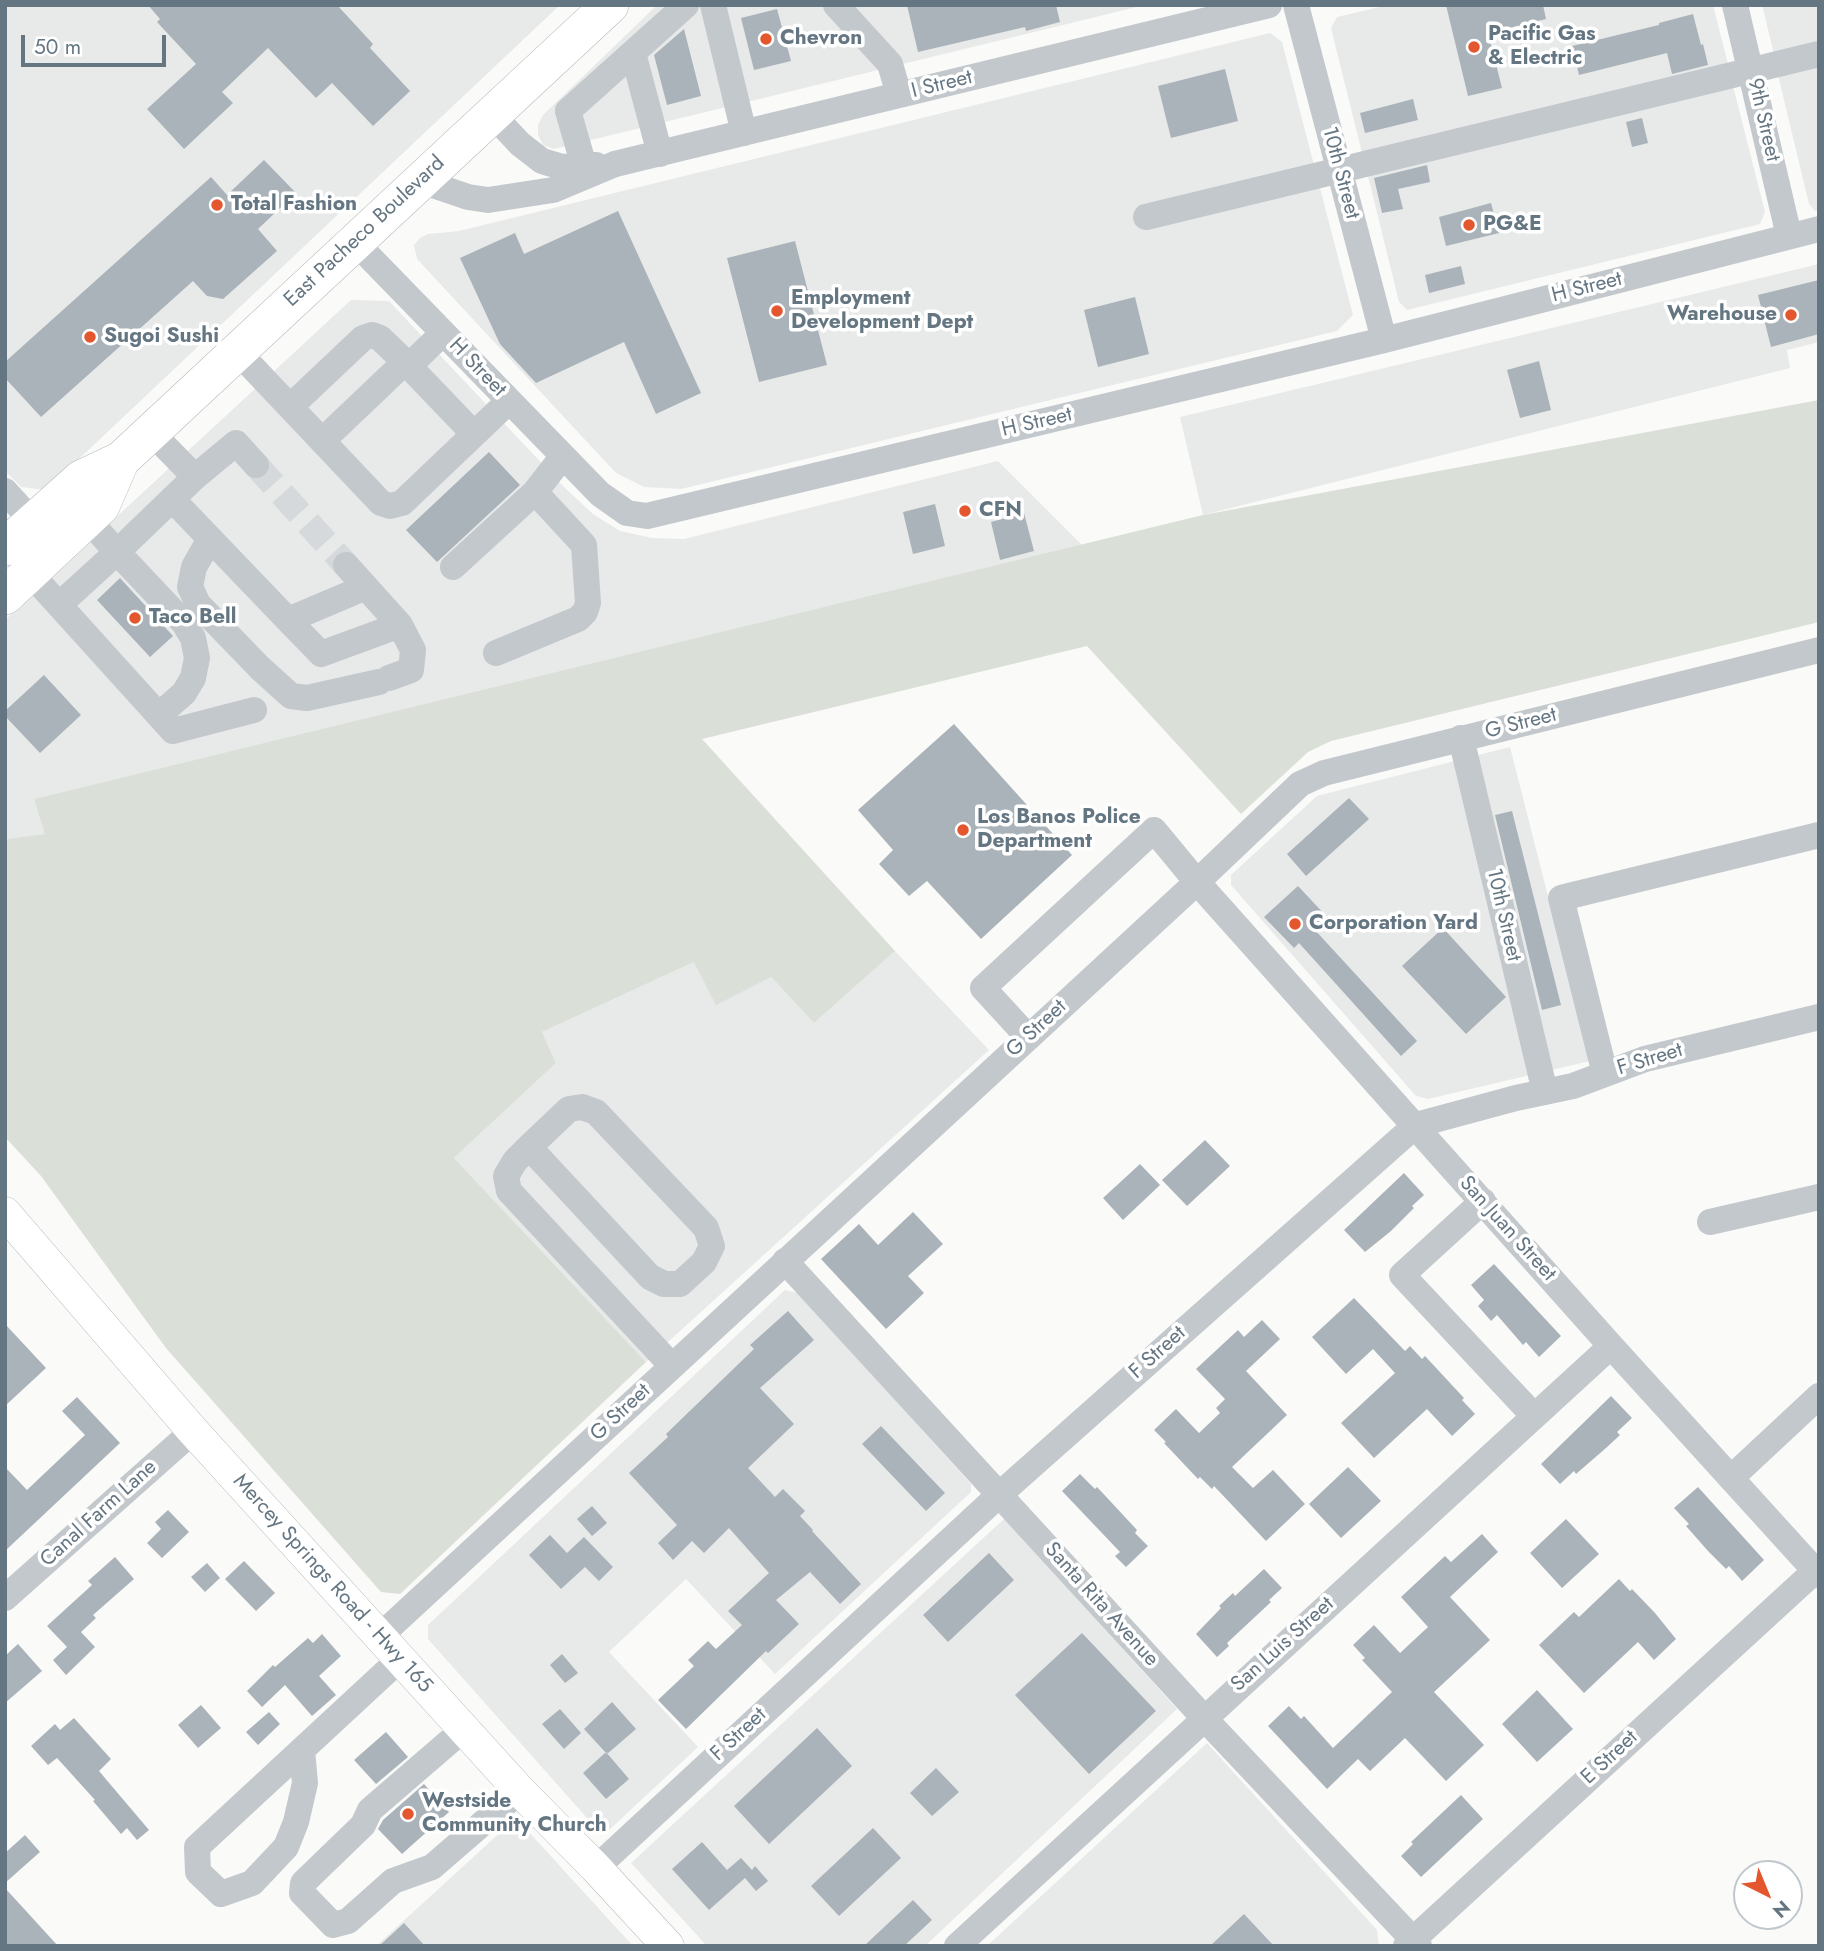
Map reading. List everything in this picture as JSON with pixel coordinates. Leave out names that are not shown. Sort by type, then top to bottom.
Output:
[{"type":"highway","name":"East Pacheco Boulevard","points":[[5,547],[81,479],[121,460],[610,5]]},
{"type":"highway","name":"East Pacheco Boulevard","points":[[13,581],[88,520],[101,506],[121,460]]},
{"type":"highway","points":[[13,581],[22,557],[32,541],[33,522]]},
{"type":"main road","name":"Mercey Springs Road - Hwy 165","points":[[5,1213],[193,1430],[390,1648],[520,1791],[668,1946]]},
{"type":"street","points":[[584,166],[568,111],[686,5]]},
{"type":"street","points":[[713,5],[744,133]]},
{"type":"street","points":[[836,5],[890,64],[899,95]]},
{"type":"street","name":"I Street","points":[[492,114],[520,144],[542,160],[562,166],[615,164],[1269,5]]},
{"type":"street","name":"10th Street","points":[[1296,5],[1384,340]]},
{"type":"street","name":"9th Street","points":[[1735,5],[1788,236]]},
{"type":"street","points":[[633,53],[660,154]]},
{"type":"street","points":[[1146,217],[1819,54]]},
{"type":"street","name":"I Street","points":[[421,181],[468,197],[488,200],[553,190],[615,164]]},
{"type":"street","name":"H Street","points":[[355,242],[600,494],[627,513],[646,516],[1384,340],[1819,229]]},
{"type":"street","points":[[322,441],[443,333]]},
{"type":"street","points":[[290,407],[363,338],[372,335],[380,338],[407,364],[474,434]]},
{"type":"street","points":[[237,351],[381,503],[390,506],[402,503],[509,401]]},
{"type":"street","points":[[151,432],[195,478]]},
{"type":"street","points":[[59,605],[236,443],[256,465]]},
{"type":"street","points":[[453,567],[535,492],[563,456]]},
{"type":"street","points":[[5,492],[33,522]]},
{"type":"street","points":[[496,653],[578,620],[588,603],[584,545],[535,492]]},
{"type":"street","points":[[172,499],[321,654],[400,625]]},
{"type":"street","points":[[88,520],[184,623],[193,638],[197,658],[192,678],[184,693],[159,715]]},
{"type":"street","points":[[210,539],[194,567],[190,587],[198,604],[291,696],[307,698],[384,680],[411,670],[414,650],[400,625],[345,565]]},
{"type":"street","points":[[13,581],[59,605],[173,731],[254,710]]},
{"type":"street","points":[[288,620],[366,587]]},
{"type":"street","name":"G Street","points":[[302,1750],[306,1783],[296,1822],[285,1847],[252,1883],[221,1894],[198,1872],[197,1847],[302,1750],[390,1648],[672,1366],[1300,784],[1324,773],[1819,650]]},
{"type":"street","name":"10th Street","points":[[1461,738],[1545,1092]]},
{"type":"street","name":"San Juan Street","points":[[1028,1037],[983,988],[1154,830],[1197,882],[1611,1346],[1817,1573]]},
{"type":"street","points":[[1605,1074],[1561,898],[1819,835]]},
{"type":"street","name":"F Street","points":[[596,1868],[1000,1494],[1416,1125],[1573,1086],[1645,1059],[1819,1017]]},
{"type":"street","points":[[530,1147],[650,1278],[664,1284],[681,1284],[704,1262],[712,1246],[706,1228],[596,1112],[582,1107],[569,1109],[515,1161],[506,1176],[509,1191],[672,1366]]},
{"type":"street","points":[[1710,1222],[1819,1197]]},
{"type":"street","points":[[1483,1201],[1402,1275],[1534,1416]]},
{"type":"street","name":"Santa Rita Avenue","points":[[785,1261],[1413,1944]]},
{"type":"street","name":"San Luis Street","points":[[957,1946],[1611,1346]]},
{"type":"street","points":[[1731,1478],[1819,1396]]},
{"type":"street","name":"Canal Farm Lane","points":[[5,1598],[193,1430]]},
{"type":"street","name":"E Street","points":[[1413,1944],[1817,1573]]},
{"type":"street","points":[[464,1729],[370,1810],[363,1825],[303,1883],[302,1893],[333,1925],[348,1921],[393,1881],[432,1867],[520,1791]]},
{"type":"shaded area","points":[[5,5],[560,5],[46,490],[21,487],[5,471]]},
{"type":"shaded area","points":[[657,5],[1145,5],[554,149],[543,145],[538,135],[538,125],[543,115]]},
{"type":"shaded area","points":[[1388,5],[1713,5],[1729,68],[1362,153],[1331,28],[1337,17]]},
{"type":"shaded area","points":[[1762,5],[1819,5],[1819,43],[1774,54]]},
{"type":"shaded area","points":[[1270,33],[1282,42],[1353,315],[1337,331],[681,489],[644,487],[616,473],[417,259],[414,245],[428,234],[459,231]]},
{"type":"shaded area","points":[[1819,65],[1819,210],[1815,211],[1809,204],[1778,75]]},
{"type":"shaded area","points":[[1733,86],[1765,212],[1760,224],[1407,310],[1399,302],[1367,172]]},
{"type":"shaded area","points":[[1819,264],[1819,342],[1787,350],[1790,368],[1203,515],[1180,417]]},
{"type":"shaded area","points":[[351,300],[389,301],[565,488],[593,514],[620,531],[652,538],[684,539],[998,461],[1083,546],[34,799],[46,834],[5,839],[5,620]]},
{"type":"shaded area","points":[[1819,400],[1819,622],[1331,741],[1308,752],[1241,814],[1087,646],[702,739],[895,951],[814,1023],[771,977],[716,1005],[694,962],[542,1032],[556,1063],[454,1158],[646,1362],[400,1594],[381,1592],[166,1348],[41,1176],[5,1137],[5,839],[45,834],[34,799],[1203,515]]},
{"type":"shaded area","name":"Corporation Yard","points":[[1510,747],[1590,1061],[1428,1099],[1416,1096],[1231,885],[1231,875],[1317,796]]},
{"type":"shaded area","points":[[895,951],[989,1050],[646,1362],[454,1158],[556,1063],[542,1032],[694,962],[771,977],[814,1023]]},
{"type":"shaded area","points":[[785,1290],[798,1293],[971,1484],[971,1492],[775,1674],[686,1579],[609,1652],[698,1747],[608,1831],[595,1827],[428,1639],[428,1625]]},
{"type":"shaded area","points":[[1005,1518],[1177,1709],[925,1946],[707,1946],[631,1863]]},
{"type":"shaded area","points":[[1207,1743],[1377,1930],[1379,1946],[987,1946]]},
{"type":"shaded area","points":[[516,1818],[633,1946],[376,1946]]},
{"type":"building","points":[[148,5],[337,5],[373,44],[370,48],[410,91],[373,126],[332,83],[316,98],[268,48],[222,92],[233,103],[184,149],[147,109],[196,64],[157,22],[160,19]]},
{"type":"building","points":[[907,5],[1056,5],[1060,22],[1026,31],[1025,27],[918,52]]},
{"type":"building","name":"Pacific Gas & Electric","points":[[1446,5],[1543,5],[1546,19],[1488,33],[1502,88],[1468,96]]},
{"type":"building","name":"Chevron","points":[[777,9],[791,61],[754,70],[741,18]]},
{"type":"building","points":[[1693,14],[1708,65],[1672,74],[1667,53],[1579,75],[1572,46]]},
{"type":"building","points":[[684,29],[701,96],[667,105],[654,55]]},
{"type":"building","points":[[1225,69],[1238,121],[1171,138],[1158,86]]},
{"type":"building","points":[[1413,99],[1418,120],[1365,133],[1360,113]]},
{"type":"building","points":[[1642,118],[1648,143],[1632,147],[1626,122]]},
{"type":"building","points":[[264,160],[296,193],[258,229],[277,251],[223,299],[207,296],[193,281],[41,417],[5,378],[5,362],[211,177],[227,195]]},
{"type":"building","points":[[1427,165],[1430,182],[1398,189],[1403,209],[1382,213],[1374,178]]},
{"type":"building","name":"PG&E","points":[[1491,203],[1499,233],[1446,246],[1439,217]]},
{"type":"building","points":[[618,211],[701,393],[656,414],[624,342],[536,383],[500,344],[460,258],[515,233],[524,254]]},
{"type":"building","name":"Employment Development Dept","points":[[795,241],[827,365],[759,382],[727,258]]},
{"type":"building","points":[[1461,266],[1465,284],[1429,293],[1425,275]]},
{"type":"building","name":"Warehouse","points":[[1819,280],[1819,334],[1771,347],[1758,295]]},
{"type":"building","points":[[1135,297],[1149,354],[1098,367],[1084,310]]},
{"type":"building","points":[[1539,361],[1551,410],[1520,418],[1507,370]]},
{"type":"building","points":[[489,452],[520,485],[437,562],[406,530]]},
{"type":"building","points":[[935,504],[945,546],[913,554],[903,512]]},
{"type":"building","points":[[1024,513],[1034,551],[1000,560],[991,522]]},
{"type":"building","name":"Taco Bell","points":[[120,578],[173,636],[150,657],[97,600]]},
{"type":"building","points":[[44,675],[81,715],[40,753],[5,716],[5,711]]},
{"type":"building","name":"Los Banos Police Department","points":[[954,724],[1072,855],[981,939],[927,881],[909,896],[879,864],[893,850],[858,810]]},
{"type":"building","points":[[1349,798],[1369,819],[1306,876],[1287,854]]},
{"type":"building","points":[[1512,811],[1561,1005],[1542,1010],[1495,815]]},
{"type":"building","points":[[1298,886],[1327,917],[1314,929],[1417,1041],[1401,1056],[1299,943],[1294,948],[1264,917]]},
{"type":"building","points":[[1443,928],[1506,997],[1466,1034],[1402,966]]},
{"type":"building","points":[[1205,1140],[1230,1166],[1187,1206],[1162,1180]]},
{"type":"building","points":[[1140,1164],[1160,1185],[1123,1220],[1103,1198]]},
{"type":"building","points":[[1404,1173],[1424,1195],[1391,1231],[1365,1252],[1344,1230]]},
{"type":"building","points":[[913,1212],[943,1244],[908,1276],[924,1293],[886,1329],[821,1259],[859,1224],[878,1245]]},
{"type":"building","points":[[1494,1264],[1561,1336],[1539,1357],[1526,1342],[1523,1345],[1497,1315],[1491,1321],[1478,1306],[1484,1300],[1471,1285]]},
{"type":"building","points":[[1354,1298],[1405,1351],[1410,1346],[1422,1359],[1425,1356],[1464,1398],[1462,1400],[1475,1414],[1452,1436],[1427,1409],[1374,1458],[1341,1423],[1395,1373],[1373,1349],[1346,1374],[1312,1337]]},
{"type":"building","points":[[788,1311],[814,1340],[760,1388],[794,1424],[748,1468],[775,1497],[783,1489],[805,1511],[800,1516],[861,1584],[840,1604],[810,1572],[776,1600],[799,1624],[768,1653],[766,1651],[686,1729],[658,1700],[694,1666],[688,1660],[708,1641],[716,1649],[742,1625],[728,1611],[769,1573],[729,1528],[704,1553],[692,1541],[673,1560],[658,1543],[677,1525],[629,1473],[754,1349],[750,1345]]},
{"type":"building","points":[[1262,1320],[1280,1339],[1246,1371],[1287,1415],[1232,1467],[1253,1488],[1273,1470],[1305,1504],[1266,1541],[1214,1486],[1212,1489],[1200,1477],[1198,1479],[1154,1430],[1176,1409],[1199,1433],[1220,1413],[1216,1408],[1225,1399],[1196,1369],[1238,1330],[1244,1337]]},
{"type":"building","points":[[5,1324],[46,1368],[5,1406]]},
{"type":"building","points":[[1611,1396],[1632,1418],[1617,1432],[1620,1435],[1606,1448],[1560,1484],[1541,1464]]},
{"type":"building","points":[[77,1397],[120,1443],[5,1551],[5,1467],[27,1490],[85,1435],[62,1411]]},
{"type":"building","points":[[881,1426],[945,1493],[926,1511],[862,1444]]},
{"type":"building","points":[[1348,1467],[1381,1501],[1341,1538],[1309,1504]]},
{"type":"building","points":[[1080,1474],[1095,1489],[1097,1487],[1137,1530],[1135,1533],[1148,1546],[1126,1567],[1115,1556],[1120,1552],[1062,1491]]},
{"type":"building","points":[[1698,1487],[1764,1560],[1742,1581],[1729,1566],[1726,1569],[1708,1551],[1674,1508]]},
{"type":"building","points":[[592,1506],[607,1523],[592,1536],[577,1519]]},
{"type":"building","points":[[168,1510],[189,1532],[162,1558],[147,1543],[161,1529],[155,1522]]},
{"type":"building","points":[[1566,1519],[1599,1554],[1562,1588],[1530,1553]]},
{"type":"building","points":[[1482,1534],[1498,1552],[1450,1597],[1490,1640],[1434,1692],[1484,1745],[1446,1781],[1405,1738],[1370,1771],[1358,1759],[1327,1789],[1268,1726],[1289,1706],[1301,1719],[1304,1716],[1333,1748],[1392,1692],[1362,1660],[1365,1658],[1353,1645],[1374,1625],[1400,1653],[1428,1627],[1401,1597],[1445,1556],[1451,1562]]},
{"type":"building","points":[[550,1535],[567,1553],[584,1537],[613,1567],[599,1581],[585,1567],[561,1589],[529,1555]]},
{"type":"building","points":[[989,1553],[1014,1580],[948,1642],[923,1615]]},
{"type":"building","points":[[115,1557],[134,1579],[93,1615],[96,1618],[81,1632],[95,1647],[66,1675],[53,1660],[67,1647],[47,1626],[92,1585],[88,1581]]},
{"type":"building","points":[[244,1561],[275,1593],[256,1611],[225,1579]]},
{"type":"building","points":[[207,1563],[220,1578],[205,1592],[191,1577]]},
{"type":"building","points":[[1264,1569],[1282,1588],[1269,1600],[1271,1602],[1227,1643],[1229,1646],[1217,1657],[1196,1634],[1221,1608],[1219,1606],[1233,1593],[1235,1596]]},
{"type":"building","points":[[1619,1579],[1655,1613],[1676,1639],[1654,1660],[1638,1642],[1584,1693],[1539,1645],[1574,1612],[1579,1617]]},
{"type":"building","points":[[1082,1633],[1156,1711],[1089,1774],[1015,1695]]},
{"type":"building","points":[[322,1634],[341,1656],[319,1676],[336,1695],[312,1716],[285,1685],[262,1707],[247,1691],[273,1665],[275,1667],[308,1638],[313,1643]]},
{"type":"building","points":[[18,1644],[42,1671],[5,1703],[5,1656]]},
{"type":"building","points":[[562,1654],[578,1673],[565,1683],[550,1665]]},
{"type":"building","points":[[1537,1690],[1573,1729],[1537,1762],[1502,1724]]},
{"type":"building","points":[[612,1702],[636,1729],[607,1754],[584,1729]]},
{"type":"building","points":[[201,1705],[221,1728],[198,1748],[178,1725]]},
{"type":"building","points":[[560,1709],[581,1733],[564,1749],[542,1724]]},
{"type":"building","points":[[269,1712],[280,1724],[258,1745],[246,1732]]},
{"type":"building","points":[[74,1718],[111,1759],[99,1771],[149,1830],[137,1840],[127,1828],[121,1834],[57,1758],[48,1765],[31,1746],[55,1724],[60,1730]]},
{"type":"building","points":[[817,1728],[852,1766],[769,1844],[734,1806]]},
{"type":"building","points":[[386,1732],[408,1757],[376,1784],[354,1760]]},
{"type":"building","points":[[606,1752],[629,1779],[606,1799],[583,1773]]},
{"type":"building","points":[[936,1768],[959,1792],[932,1816],[910,1793]]},
{"type":"building","name":"Westside Community Church","points":[[424,1784],[449,1812],[402,1854],[378,1829],[383,1820]]},
{"type":"building","points":[[1461,1795],[1483,1819],[1421,1877],[1401,1856],[1413,1844],[1411,1842]]},
{"type":"building","points":[[873,1828],[901,1858],[839,1916],[811,1886]]},
{"type":"building","points":[[25,1835],[40,1852],[5,1883],[5,1853]]},
{"type":"building","points":[[702,1842],[727,1870],[741,1858],[752,1870],[755,1866],[768,1881],[756,1891],[745,1878],[709,1910],[672,1869]]},
{"type":"building","points":[[5,1888],[58,1946],[5,1946]]},
{"type":"building","points":[[913,1900],[932,1920],[904,1946],[864,1946]]},
{"type":"building","points":[[1244,1914],[1274,1946],[1210,1946]]},
{"type":"building","points":[[404,1923],[425,1946],[379,1946]]},
{"type":"tunnel","points":[[256,465],[346,565]]},
{"type":"place","name":"Chevron","points":[[766,39]]},
{"type":"place","name":"Pacific Gas & Electric","points":[[1474,47]]},
{"type":"place","name":"Total Fashion","points":[[217,205]]},
{"type":"place","name":"PG&E","points":[[1469,225]]},
{"type":"place","name":"Employment Development Dept","points":[[777,311]]},
{"type":"place","name":"Warehouse","points":[[1791,315]]},
{"type":"place","name":"Sugoi Sushi","points":[[90,337]]},
{"type":"place","name":"CFN","points":[[965,511]]},
{"type":"place","name":"Taco Bell","points":[[135,618]]},
{"type":"place","name":"Los Banos Police Department","points":[[963,830]]},
{"type":"place","name":"Corporation Yard","points":[[1295,924]]},
{"type":"place","name":"Westside Community Church","points":[[408,1814]]}]
